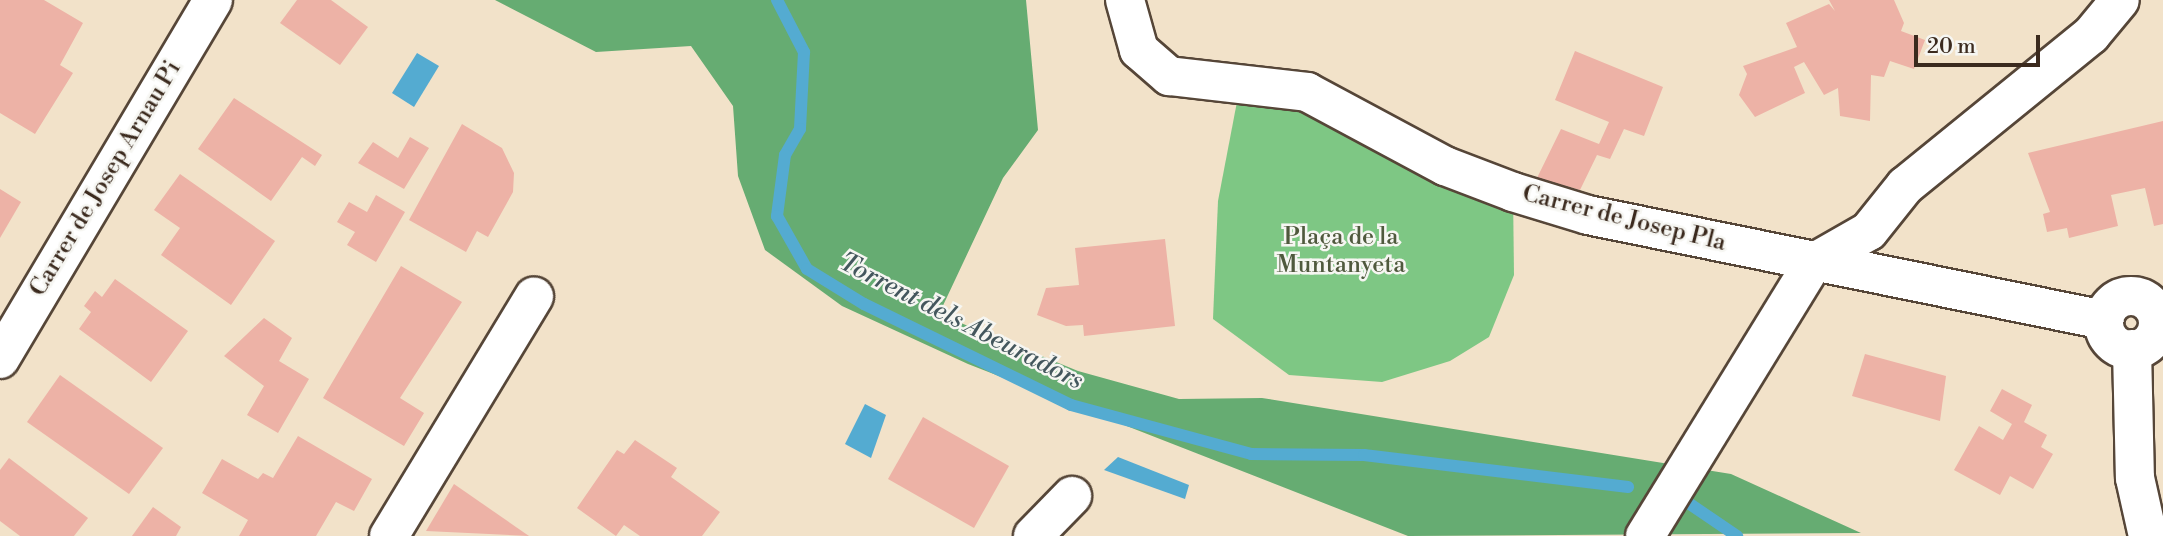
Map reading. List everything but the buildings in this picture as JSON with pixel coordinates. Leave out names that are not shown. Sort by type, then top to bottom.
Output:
[{"type":"street","name":"Carrer de Josep Arnau Pi","points":[[0,359],[213,0]]},
{"type":"street","name":"Carrer de Josep Pla","points":[[1125,0],[1139,50],[1169,76],[1307,92],[1446,166],[1513,192],[1588,215],[1813,263],[2104,320]]},
{"type":"street","points":[[1644,536],[1813,263],[1869,231],[1905,186],[2091,35],[2120,0]]},
{"type":"street","points":[[2134,296],[2157,302],[2158,330],[2149,345],[2132,349],[2111,341],[2104,320],[2120,298],[2134,296]]},
{"type":"street","points":[[389,536],[534,297]]},
{"type":"street","points":[[2132,349],[2135,478],[2148,536]]},
{"type":"street","points":[[1033,536],[1072,496]]},
{"type":"green space","points":[[495,0],[1026,0],[1038,130],[1003,178],[939,314],[1078,371],[1179,399],[1262,398],[1731,474],[1861,533],[1408,536],[968,364],[842,306],[765,250],[738,176],[733,106],[691,46],[596,52]]},
{"type":"green space","name":"Plaça de la Muntanyeta","points":[[1240,86],[1513,192],[1514,275],[1489,337],[1450,361],[1382,382],[1289,375],[1213,319],[1218,201]]},
{"type":"water","points":[[417,53],[439,66],[414,107],[392,93]]},
{"type":"water","points":[[865,404],[886,415],[871,458],[845,444]]},
{"type":"water","points":[[1118,457],[1189,485],[1185,499],[1104,470]]},
{"type":"waterway","name":"Torrent dels Abeuradors","points":[[777,0],[804,52],[800,129],[785,155],[777,216],[807,269],[864,304],[1071,405],[1251,454],[1364,455],[1628,487]]},
{"type":"waterway","name":"Torrent dels Abeuradors","points":[[1681,498],[1737,536]]}]
